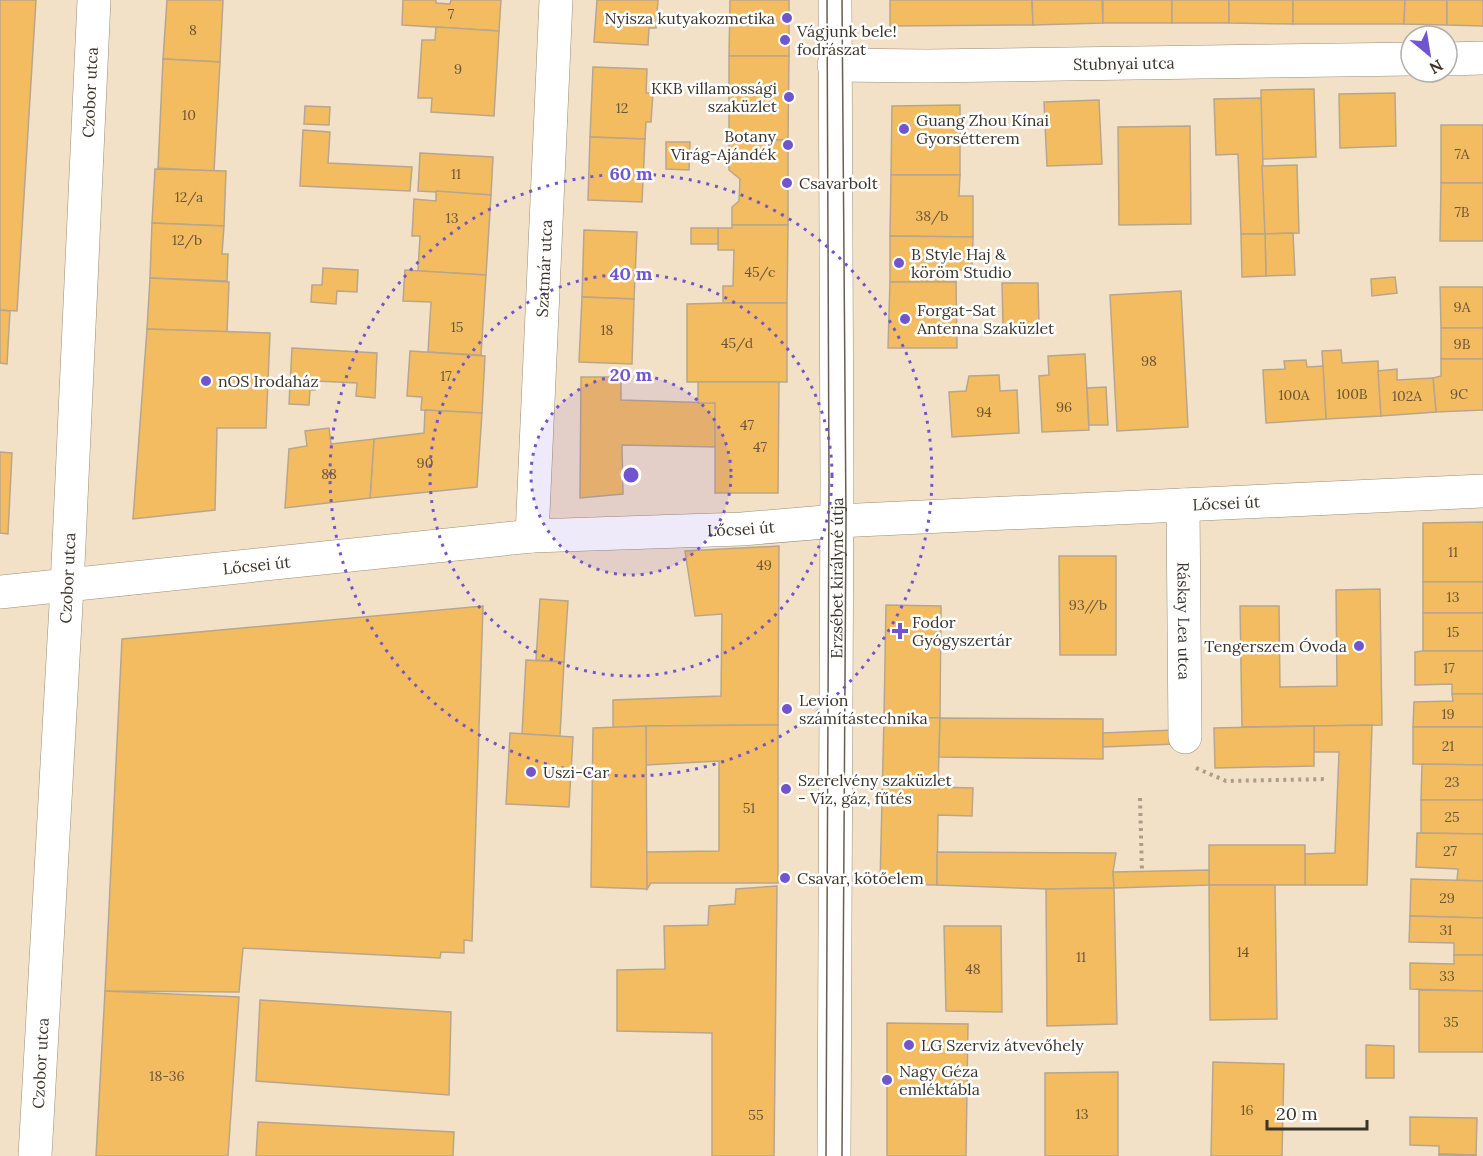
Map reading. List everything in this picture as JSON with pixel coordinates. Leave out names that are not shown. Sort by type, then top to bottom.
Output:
[{"type":"street","name":"Czobor utca","points":[[35,1156],[68,587],[94,0]]},
{"type":"street","name":"Szatmár utca","points":[[532,536],[555,0]]},
{"type":"street","name":"Erzsébet királyné útja","points":[[834,1156],[837,520],[835,0]]},
{"type":"street","points":[[1459,59],[1483,58]]},
{"type":"street","name":"Stubnyai utca","points":[[834,64],[927,66],[1399,59]]},
{"type":"street","name":"Lőcsei út","points":[[0,592],[68,587],[532,536],[742,529],[837,520],[1483,491]]},
{"type":"street","name":"Ráskay Lea utca","points":[[1183,505],[1185,737]]},
{"type":"path","points":[[1195,767],[1226,782],[1328,778]]},
{"type":"path","points":[[1140,798],[1142,872]]},
{"type":"building","points":[[0,0],[36,0],[17,311],[0,310]]},
{"type":"building","points":[[167,0],[223,0],[220,62],[163,59]]},
{"type":"building","points":[[403,0],[436,0],[436,3],[450,4],[451,0],[501,0],[499,31],[402,25]]},
{"type":"building","points":[[597,0],[658,0],[656,28],[649,28],[648,45],[594,42]]},
{"type":"building","points":[[730,0],[789,0],[789,56],[729,56]]},
{"type":"building","points":[[890,0],[1032,0],[1033,25],[890,26]]},
{"type":"building","points":[[1032,0],[1102,0],[1103,23],[1033,25]]},
{"type":"building","points":[[1103,0],[1172,0],[1172,23],[1103,23]]},
{"type":"building","points":[[1172,0],[1229,0],[1229,23],[1172,23]]},
{"type":"building","points":[[1229,0],[1293,0],[1293,24],[1229,23]]},
{"type":"building","points":[[1293,0],[1405,0],[1404,24],[1293,24]]},
{"type":"building","points":[[1405,0],[1447,0],[1447,24],[1404,24]]},
{"type":"building","points":[[1447,0],[1483,0],[1483,26],[1447,24]]},
{"type":"building","points":[[436,27],[499,31],[494,116],[431,112],[432,98],[418,98],[422,40],[435,40]]},
{"type":"building","points":[[729,56],[789,56],[788,140],[729,140]]},
{"type":"building","points":[[163,59],[220,62],[214,171],[158,168]]},
{"type":"building","points":[[593,67],[647,69],[646,93],[653,93],[651,122],[646,122],[645,139],[590,137]]},
{"type":"building","points":[[1314,89],[1316,157],[1262,159],[1261,90]]},
{"type":"building","points":[[1395,93],[1396,146],[1340,148],[1339,94]]},
{"type":"building","points":[[1261,98],[1265,234],[1241,234],[1238,154],[1216,155],[1214,99]]},
{"type":"building","points":[[1099,100],[1102,164],[1047,166],[1044,102]]},
{"type":"building","points":[[960,105],[960,175],[891,175],[892,106]]},
{"type":"building","points":[[305,106],[330,107],[329,125],[304,124]]},
{"type":"building","points":[[1441,125],[1483,125],[1483,183],[1441,183]]},
{"type":"building","points":[[1190,126],[1191,224],[1119,225],[1118,127]]},
{"type":"building","points":[[303,130],[330,132],[328,163],[412,167],[410,191],[300,186]]},
{"type":"building","points":[[590,137],[645,139],[642,202],[588,200]]},
{"type":"building","points":[[729,140],[788,140],[788,225],[732,225],[732,207],[739,201],[740,179],[729,170]]},
{"type":"building","points":[[666,142],[690,142],[689,170],[666,169]]},
{"type":"building","points":[[420,153],[493,157],[491,195],[418,191]]},
{"type":"building","points":[[1297,165],[1299,233],[1265,234],[1262,166]]},
{"type":"building","points":[[155,169],[226,171],[224,226],[152,223]]},
{"type":"building","points":[[891,175],[960,175],[959,196],[973,196],[973,237],[890,236]]},
{"type":"building","points":[[1441,183],[1483,183],[1483,241],[1440,241]]},
{"type":"building","points":[[436,191],[491,195],[486,275],[418,271],[420,236],[412,236],[414,199],[436,201]]},
{"type":"building","points":[[152,223],[224,226],[222,254],[228,254],[227,281],[150,278]]},
{"type":"building","points":[[732,225],[788,225],[787,303],[723,303],[723,286],[733,286],[734,250],[718,250],[718,228],[732,228]]},
{"type":"building","points":[[691,228],[718,228],[718,244],[691,244]]},
{"type":"building","points":[[584,230],[637,232],[634,299],[582,297]]},
{"type":"building","points":[[1293,233],[1295,275],[1266,276],[1265,234]]},
{"type":"building","points":[[1241,234],[1265,234],[1266,276],[1242,277]]},
{"type":"building","points":[[890,236],[973,237],[972,270],[956,270],[956,282],[890,282]]},
{"type":"building","points":[[323,268],[358,270],[357,292],[337,291],[336,304],[311,302],[312,285],[322,285]]},
{"type":"building","points":[[405,270],[486,275],[481,355],[428,352],[431,302],[403,301]]},
{"type":"building","points":[[1395,277],[1397,293],[1372,296],[1371,279]]},
{"type":"building","points":[[150,278],[229,282],[227,332],[147,329]]},
{"type":"building","points":[[890,282],[956,282],[957,348],[888,348]]},
{"type":"building","points":[[1002,283],[1038,283],[1039,325],[1003,325]]},
{"type":"building","points":[[1440,287],[1483,287],[1483,328],[1441,328]]},
{"type":"building","points":[[1181,291],[1188,427],[1117,431],[1110,295]]},
{"type":"building","points":[[582,297],[634,299],[632,364],[579,362]]},
{"type":"building","points":[[787,303],[787,382],[687,382],[687,304]]},
{"type":"building","points":[[0,310],[10,311],[7,364],[0,363]]},
{"type":"building","points":[[1441,328],[1483,328],[1483,359],[1441,359]]},
{"type":"building","name":"nOS Irodaház","points":[[147,329],[270,333],[266,428],[217,428],[215,510],[133,519]]},
{"type":"building","points":[[292,348],[377,353],[375,398],[356,396],[357,383],[316,381],[315,390],[310,390],[309,405],[289,404]]},
{"type":"building","points":[[1341,350],[1342,363],[1378,361],[1381,416],[1326,419],[1322,351]]},
{"type":"building","points":[[410,351],[485,356],[482,413],[421,410],[422,397],[407,396]]},
{"type":"building","points":[[1085,354],[1089,430],[1042,432],[1039,376],[1049,375],[1048,356]]},
{"type":"building","points":[[1441,359],[1483,359],[1483,410],[1436,412],[1433,378],[1441,376]]},
{"type":"building","points":[[1306,360],[1307,367],[1323,366],[1326,419],[1266,423],[1263,370],[1285,369],[1284,361]]},
{"type":"building","points":[[1397,369],[1397,380],[1433,378],[1436,412],[1381,416],[1378,371]]},
{"type":"building","points":[[999,375],[1000,391],[1017,390],[1019,433],[952,437],[949,392],[966,391],[969,376]]},
{"type":"building","points":[[581,377],[621,377],[621,400],[715,403],[716,447],[622,445],[623,494],[580,498]]},
{"type":"building","points":[[698,382],[779,382],[778,493],[715,493],[715,403],[698,403]]},
{"type":"building","points":[[1106,387],[1108,425],[1089,425],[1087,388]]},
{"type":"building","points":[[425,410],[482,413],[477,487],[370,498],[374,439],[424,433]]},
{"type":"building","points":[[329,428],[331,444],[374,439],[370,498],[285,508],[289,449],[307,446],[305,431]]},
{"type":"building","points":[[0,452],[12,453],[8,534],[0,533]]},
{"type":"building","points":[[1483,522],[1483,582],[1423,582],[1423,523]]},
{"type":"building","points":[[779,546],[778,725],[613,728],[613,700],[721,696],[722,614],[695,616],[685,551]]},
{"type":"building","points":[[1059,556],[1116,556],[1116,655],[1060,655]]},
{"type":"building","points":[[1423,582],[1483,582],[1483,613],[1423,613]]},
{"type":"building","name":"Tengerszem Óvoda","points":[[1380,589],[1382,725],[1242,727],[1240,606],[1279,606],[1280,687],[1337,686],[1336,590]]},
{"type":"building","points":[[540,599],[568,601],[564,662],[536,660]]},
{"type":"building","points":[[886,605],[941,606],[940,718],[884,717]]},
{"type":"building","points":[[483,606],[472,941],[464,940],[464,953],[441,952],[440,958],[243,948],[239,992],[105,991],[122,639]]},
{"type":"building","points":[[1423,613],[1483,613],[1483,651],[1423,651]]},
{"type":"building","points":[[1483,651],[1483,694],[1452,694],[1452,684],[1415,685],[1415,652]]},
{"type":"building","points":[[526,660],[564,662],[560,736],[522,734]]},
{"type":"building","points":[[1452,694],[1483,694],[1483,727],[1413,727],[1414,702],[1453,701]]},
{"type":"building","points":[[884,717],[940,718],[938,787],[973,788],[972,816],[938,815],[937,885],[880,884]]},
{"type":"building","points":[[940,718],[1103,719],[1103,759],[939,757]]},
{"type":"building","points":[[778,725],[778,883],[651,883],[647,889],[646,852],[719,851],[719,761],[646,765],[646,726]]},
{"type":"building","points":[[1372,725],[1367,885],[1305,885],[1305,854],[1335,853],[1339,752],[1314,752],[1314,726]]},
{"type":"building","points":[[646,726],[647,889],[591,887],[593,728]]},
{"type":"building","points":[[1314,726],[1314,766],[1215,768],[1214,728]]},
{"type":"building","points":[[1413,727],[1483,727],[1483,765],[1413,764]]},
{"type":"building","points":[[1174,730],[1175,744],[1103,747],[1103,733]]},
{"type":"building","points":[[510,733],[573,737],[569,807],[506,804]]},
{"type":"building","points":[[1422,764],[1483,765],[1483,800],[1421,800]]},
{"type":"building","points":[[1421,800],[1483,800],[1483,834],[1421,833]]},
{"type":"building","points":[[1417,833],[1483,834],[1483,881],[1457,880],[1458,869],[1416,867]]},
{"type":"building","points":[[1209,845],[1305,845],[1305,885],[1209,885]]},
{"type":"building","points":[[937,852],[1116,853],[1113,872],[1114,888],[1046,889],[937,885]]},
{"type":"building","points":[[1209,870],[1209,885],[1114,888],[1113,872]]},
{"type":"building","points":[[1411,879],[1483,881],[1483,918],[1410,916]]},
{"type":"building","points":[[1209,885],[1275,885],[1277,1019],[1210,1020]]},
{"type":"building","points":[[777,886],[774,1156],[712,1156],[712,1033],[617,1031],[617,970],[665,969],[664,926],[708,925],[709,906],[735,904],[736,889]]},
{"type":"building","points":[[1114,888],[1117,1024],[1047,1026],[1046,889]]},
{"type":"building","points":[[1410,916],[1483,918],[1483,955],[1454,955],[1454,943],[1409,942]]},
{"type":"building","points":[[944,926],[1001,926],[1002,1012],[946,1011]]},
{"type":"building","points":[[1454,955],[1483,955],[1483,991],[1410,989],[1410,963],[1454,964]]},
{"type":"building","points":[[1419,990],[1483,991],[1483,1052],[1419,1052]]},
{"type":"building","points":[[105,991],[239,997],[228,1156],[96,1156]]},
{"type":"building","points":[[260,1000],[451,1012],[449,1095],[256,1081]]},
{"type":"building","points":[[887,1023],[968,1024],[966,1156],[887,1156]]},
{"type":"building","points":[[1366,1045],[1394,1046],[1394,1078],[1366,1078]]},
{"type":"building","points":[[1213,1062],[1284,1064],[1282,1156],[1211,1156]]},
{"type":"building","points":[[1118,1072],[1118,1156],[1045,1156],[1045,1073]]},
{"type":"building","points":[[1410,1117],[1477,1118],[1476,1155],[1439,1154],[1439,1146],[1410,1145]]},
{"type":"building","points":[[258,1122],[454,1132],[453,1156],[256,1156]]},
{"type":"building","points":[[1439,1154],[1476,1155],[1476,1156],[1439,1156]]},
{"type":"tram line","points":[[826,1156],[829,482],[827,0]]},
{"type":"tram line","points":[[842,0],[846,520],[842,1156]]},
{"type":"place","name":"Nyisza kutyakozmetika","points":[[787,18]]},
{"type":"place","name":"Vágjunk bele! fodrászat","points":[[785,40]]},
{"type":"place","name":"KKB villamossági szaküzlet","points":[[789,97]]},
{"type":"place","name":"Guang Zhou Kínai Gyorsétterem","points":[[904,129]]},
{"type":"place","name":"Botany Virág-Ajándék","points":[[788,145]]},
{"type":"place","name":"Csavarbolt","points":[[787,183]]},
{"type":"place","name":"B Style Haj & köröm Studio","points":[[899,263]]},
{"type":"place","name":"Forgat-Sat Antenna Szaküzlet","points":[[905,319]]},
{"type":"place","name":"nOS Irodaház","points":[[206,381]]},
{"type":"place","name":"Fodor Gyógyszertár","points":[[900,631]]},
{"type":"place","name":"Tengerszem Óvoda","points":[[1359,646]]},
{"type":"place","name":"Levion számítástechnika","points":[[787,709]]},
{"type":"place","name":"Uszi-Car","points":[[531,772]]},
{"type":"place","name":"Szerelvény szaküzlet - Víz, gáz, fűtés","points":[[786,789]]},
{"type":"place","name":"Csavar, kötőelem","points":[[785,878]]},
{"type":"place","name":"LG Szerviz átvevőhely","points":[[909,1045]]},
{"type":"place","name":"Nagy Géza emléktábla","points":[[887,1080]]}]
